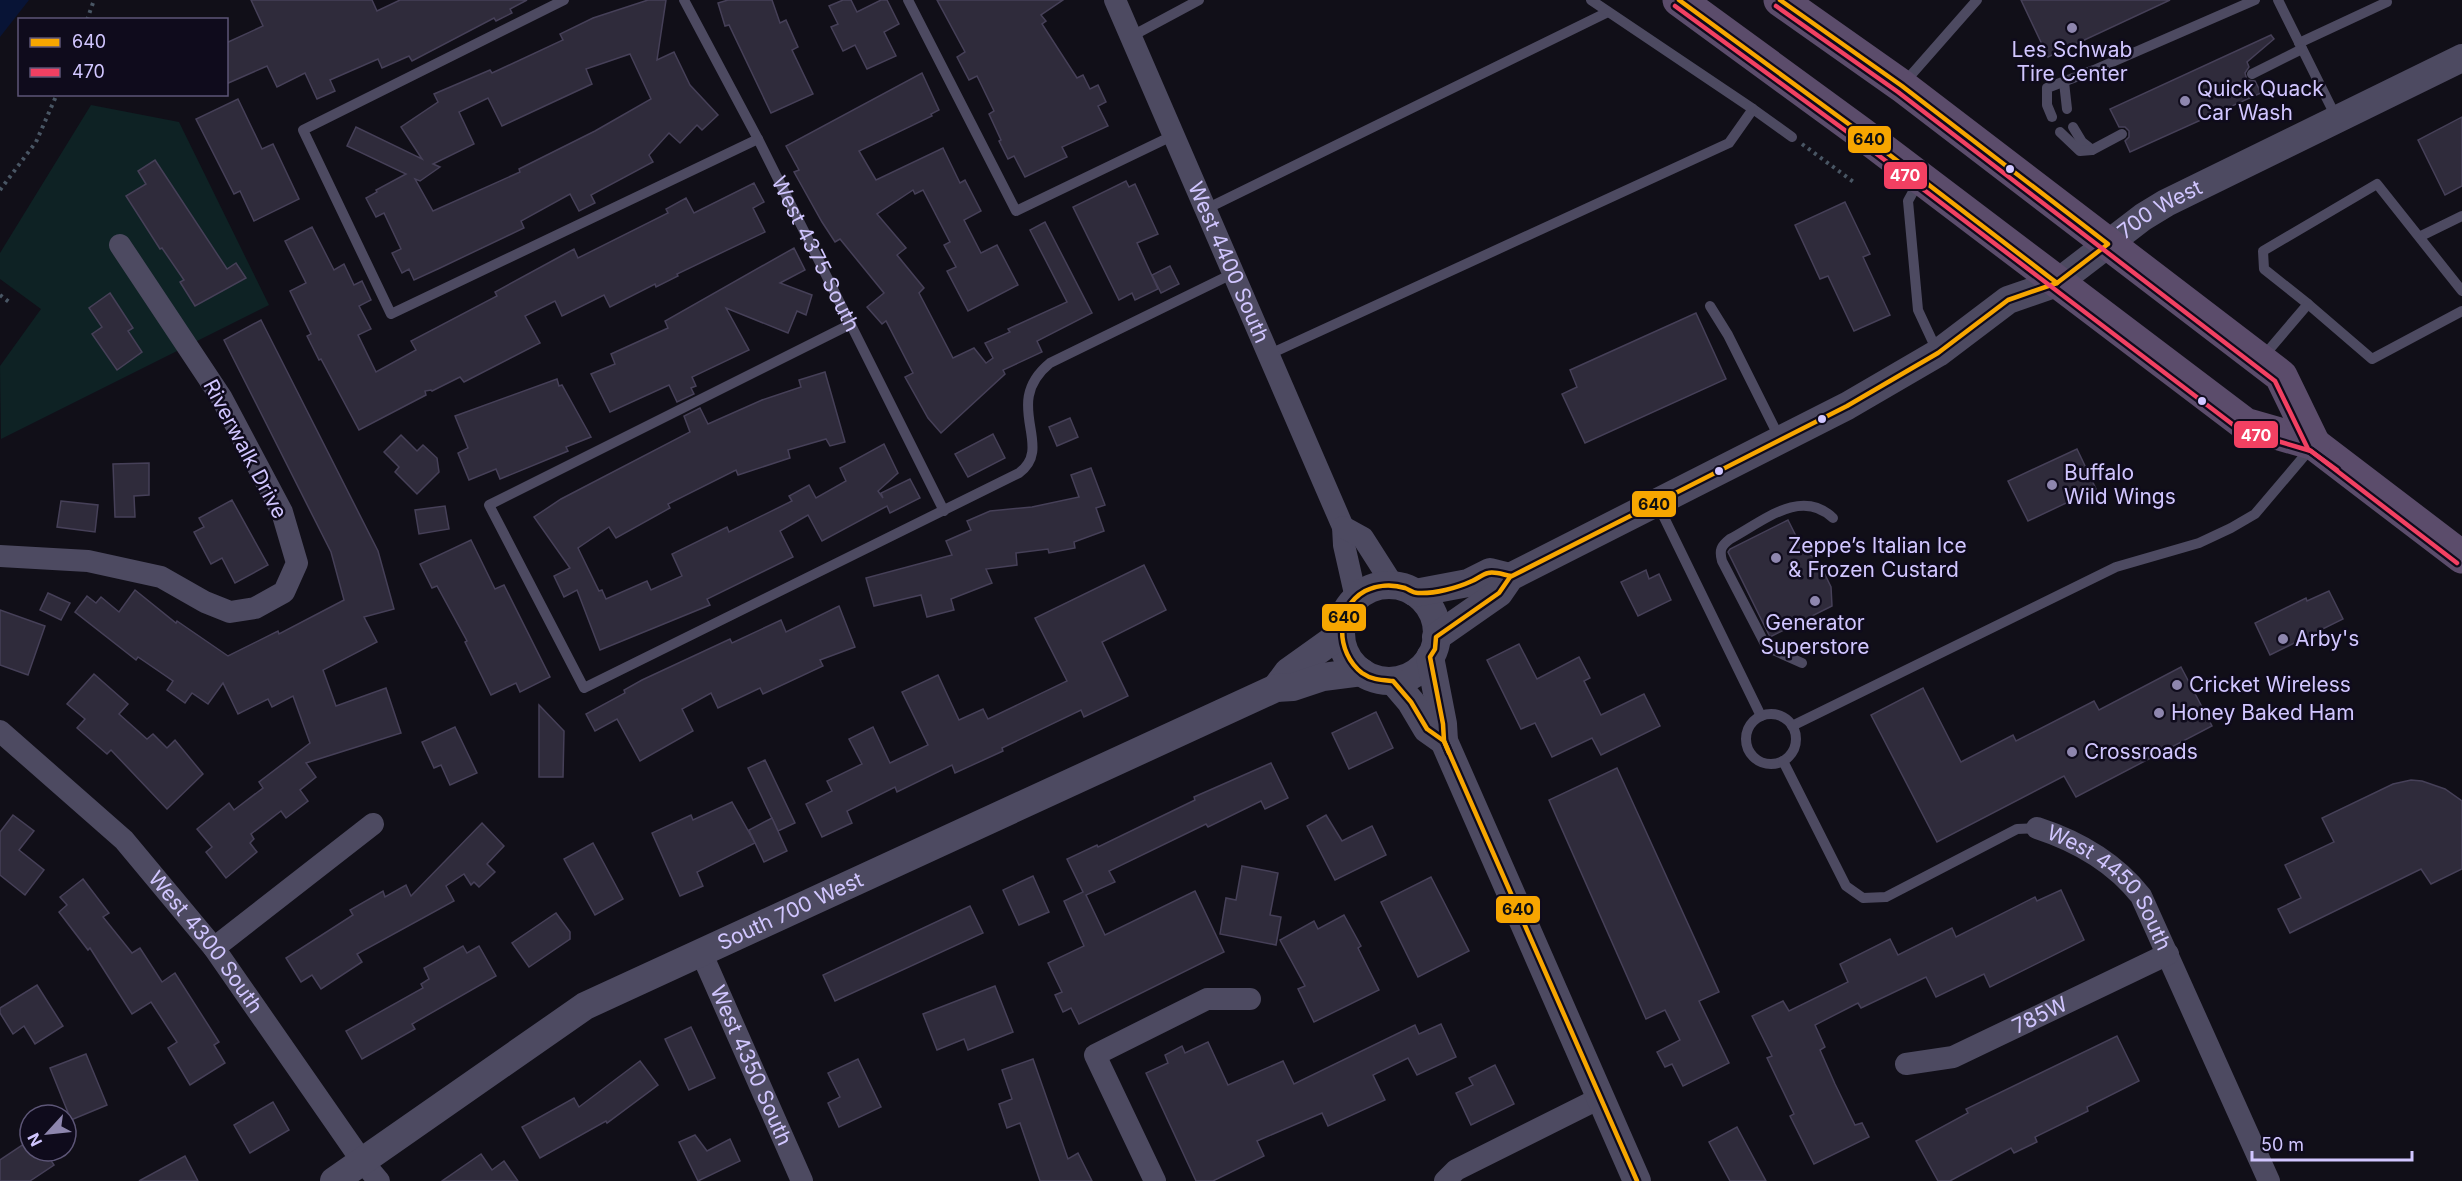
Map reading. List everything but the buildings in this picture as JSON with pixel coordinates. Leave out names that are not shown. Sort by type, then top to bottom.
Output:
[{"type":"main road","points":[[1679,0],[1920,178],[2245,424],[2314,444],[2457,550]]},
{"type":"main road","points":[[1780,0],[1902,86],[2281,376],[2314,444]]},
{"type":"street","name":"West 4400 South","points":[[1115,0],[1343,527],[1344,545],[1356,598]]},
{"type":"street","name":"700 West","points":[[1780,440],[1847,406],[1938,353],[2008,300],[2057,283],[2143,217],[2166,203],[2462,58]]},
{"type":"street","name":"Riverwalk Drive","points":[[0,556],[88,561],[161,577],[205,602],[230,612],[255,608],[284,592],[297,562],[282,512],[221,397],[120,245]]},
{"type":"street","points":[[1510,577],[1490,572],[1468,583],[1404,589],[1375,586],[1356,598],[1349,606],[1342,622],[1341,639],[1346,655],[1356,668],[1370,678],[1393,681],[1419,673],[1433,647],[1499,593],[1510,577],[1780,440]]},
{"type":"street","points":[[1343,527],[1363,538],[1404,589],[1429,605],[1436,618],[1433,647],[1444,741],[1637,1181]]},
{"type":"street","name":"South 700 West","points":[[1276,688],[1288,672],[1330,642],[1341,630]]},
{"type":"street","name":"South 700 West","points":[[333,1181],[370,1171],[585,1006],[1276,688],[1293,687],[1323,677],[1362,672]]},
{"type":"street","points":[[1393,681],[1411,702],[1427,729],[1444,741]]},
{"type":"street","name":"West 4300 South","points":[[0,731],[124,840],[214,948],[370,1171]]},
{"type":"street","points":[[214,948],[373,824]]},
{"type":"street","name":"West 4450 South","points":[[2037,828],[2070,841],[2125,876],[2141,896],[2269,1181]]},
{"type":"street","name":"West 4350 South","points":[[701,952],[802,1181]]},
{"type":"street","name":"785W","points":[[1906,1064],[1953,1057],[2168,954]]},
{"type":"street","points":[[1155,1181],[1095,1055],[1207,999],[1250,999]]},
{"type":"street","points":[[1445,1181],[1456,1170],[1600,1098]]},
{"type":"lane","points":[[564,0],[303,130],[392,314],[758,139]]},
{"type":"lane","name":"West 4375 South","points":[[684,0],[758,139],[944,511]]},
{"type":"lane","points":[[908,0],[1016,211],[1174,135]]},
{"type":"lane","points":[[1132,36],[1199,0]]},
{"type":"lane","points":[[1591,0],[1792,137]]},
{"type":"lane","points":[[1902,86],[1977,0]]},
{"type":"lane","points":[[2052,117],[2047,105],[2047,88],[2255,0]]},
{"type":"lane","points":[[2278,0],[2337,119]]},
{"type":"lane","points":[[2252,74],[2300,46],[2387,2]]},
{"type":"lane","points":[[1206,209],[1608,12]]},
{"type":"lane","points":[[2064,82],[2067,109]]},
{"type":"lane","points":[[1270,354],[1729,143],[1753,109]]},
{"type":"lane","points":[[2073,127],[2082,142],[2092,150]]},
{"type":"lane","points":[[2060,132],[2080,151],[2092,150],[2122,134]]},
{"type":"lane","points":[[1920,178],[1908,201],[1918,310],[1938,353]]},
{"type":"lane","points":[[2462,291],[2421,236],[2377,184],[2263,251],[2264,269],[2308,303],[2372,359],[2462,311]]},
{"type":"lane","points":[[2421,236],[2462,216]]},
{"type":"lane","points":[[851,324],[489,506],[584,688],[944,511],[1027,467],[1033,447],[1026,400],[1040,371],[1050,363],[1234,272]]},
{"type":"lane","points":[[2260,360],[2308,303]]},
{"type":"lane","points":[[1710,306],[1728,335],[1780,440]]},
{"type":"lane","points":[[1792,726],[2116,567],[2199,543],[2231,528],[2255,514],[2314,444]]},
{"type":"lane","points":[[1656,501],[1761,716]]},
{"type":"lane","points":[[1802,663],[1773,650],[1764,642],[1719,552],[1722,545],[1730,539],[1797,505],[1817,507],[1833,519]]},
{"type":"lane","points":[[1774,714],[1781,716],[1792,726],[1796,742],[1793,751],[1783,761],[1773,764],[1756,760],[1746,746],[1747,729],[1761,716],[1774,714]]},
{"type":"lane","name":"West 4450 South","points":[[1783,761],[1846,886],[1863,898],[1886,897],[2017,829],[2037,828]]},
{"type":"path","points":[[88,18],[94,0]]},
{"type":"path","points":[[0,190],[36,142],[56,96]]},
{"type":"path","points":[[1792,137],[1855,183]]},
{"type":"path","points":[[0,295],[9,302]]},
{"type":"green space","points":[[91,105],[179,122],[269,305],[1,439],[0,366],[41,309],[0,279],[0,253]]},
{"type":"water","points":[[0,0],[29,0],[0,37]]},
{"type":"transit line","name":"640","points":[[1679,0],[1861,133],[2057,283]]},
{"type":"transit line","name":"640","points":[[1637,1181],[1444,741],[1443,724],[1430,657],[1435,649],[1436,637],[1499,593],[1510,577],[1847,406],[1938,353],[2008,300],[2057,283],[2108,244],[1902,86],[1780,0]]},
{"type":"transit line","name":"470","points":[[1675,6],[1857,139],[2240,430],[2311,451],[2457,563]]},
{"type":"transit line","name":"470","points":[[1776,6],[1898,92],[2275,381],[2308,449],[2337,470]]},
{"type":"transit line","name":"640","points":[[1449,753],[1444,741],[1427,729],[1411,702],[1393,681],[1370,677],[1353,664],[1343,643],[1344,619],[1355,599],[1374,587],[1395,586],[1416,593],[1431,593],[1459,586],[1488,573],[1511,576]]},
{"type":"place","name":"Les Schwab Tire Center","points":[[2072,28]]},
{"type":"place","name":"Quick Quack Car Wash","points":[[2185,101]]},
{"type":"place","name":"Buffalo Wild Wings","points":[[2052,485]]},
{"type":"place","name":"Zeppe’s Italian Ice & Frozen Custard","points":[[1776,558]]},
{"type":"place","name":"Generator Superstore","points":[[1815,601]]},
{"type":"place","name":"Arby's","points":[[2283,639]]},
{"type":"place","name":"Cricket Wireless","points":[[2177,685]]},
{"type":"place","name":"Honey Baked Ham","points":[[2159,713]]},
{"type":"place","name":"Crossroads","points":[[2072,752]]}]
